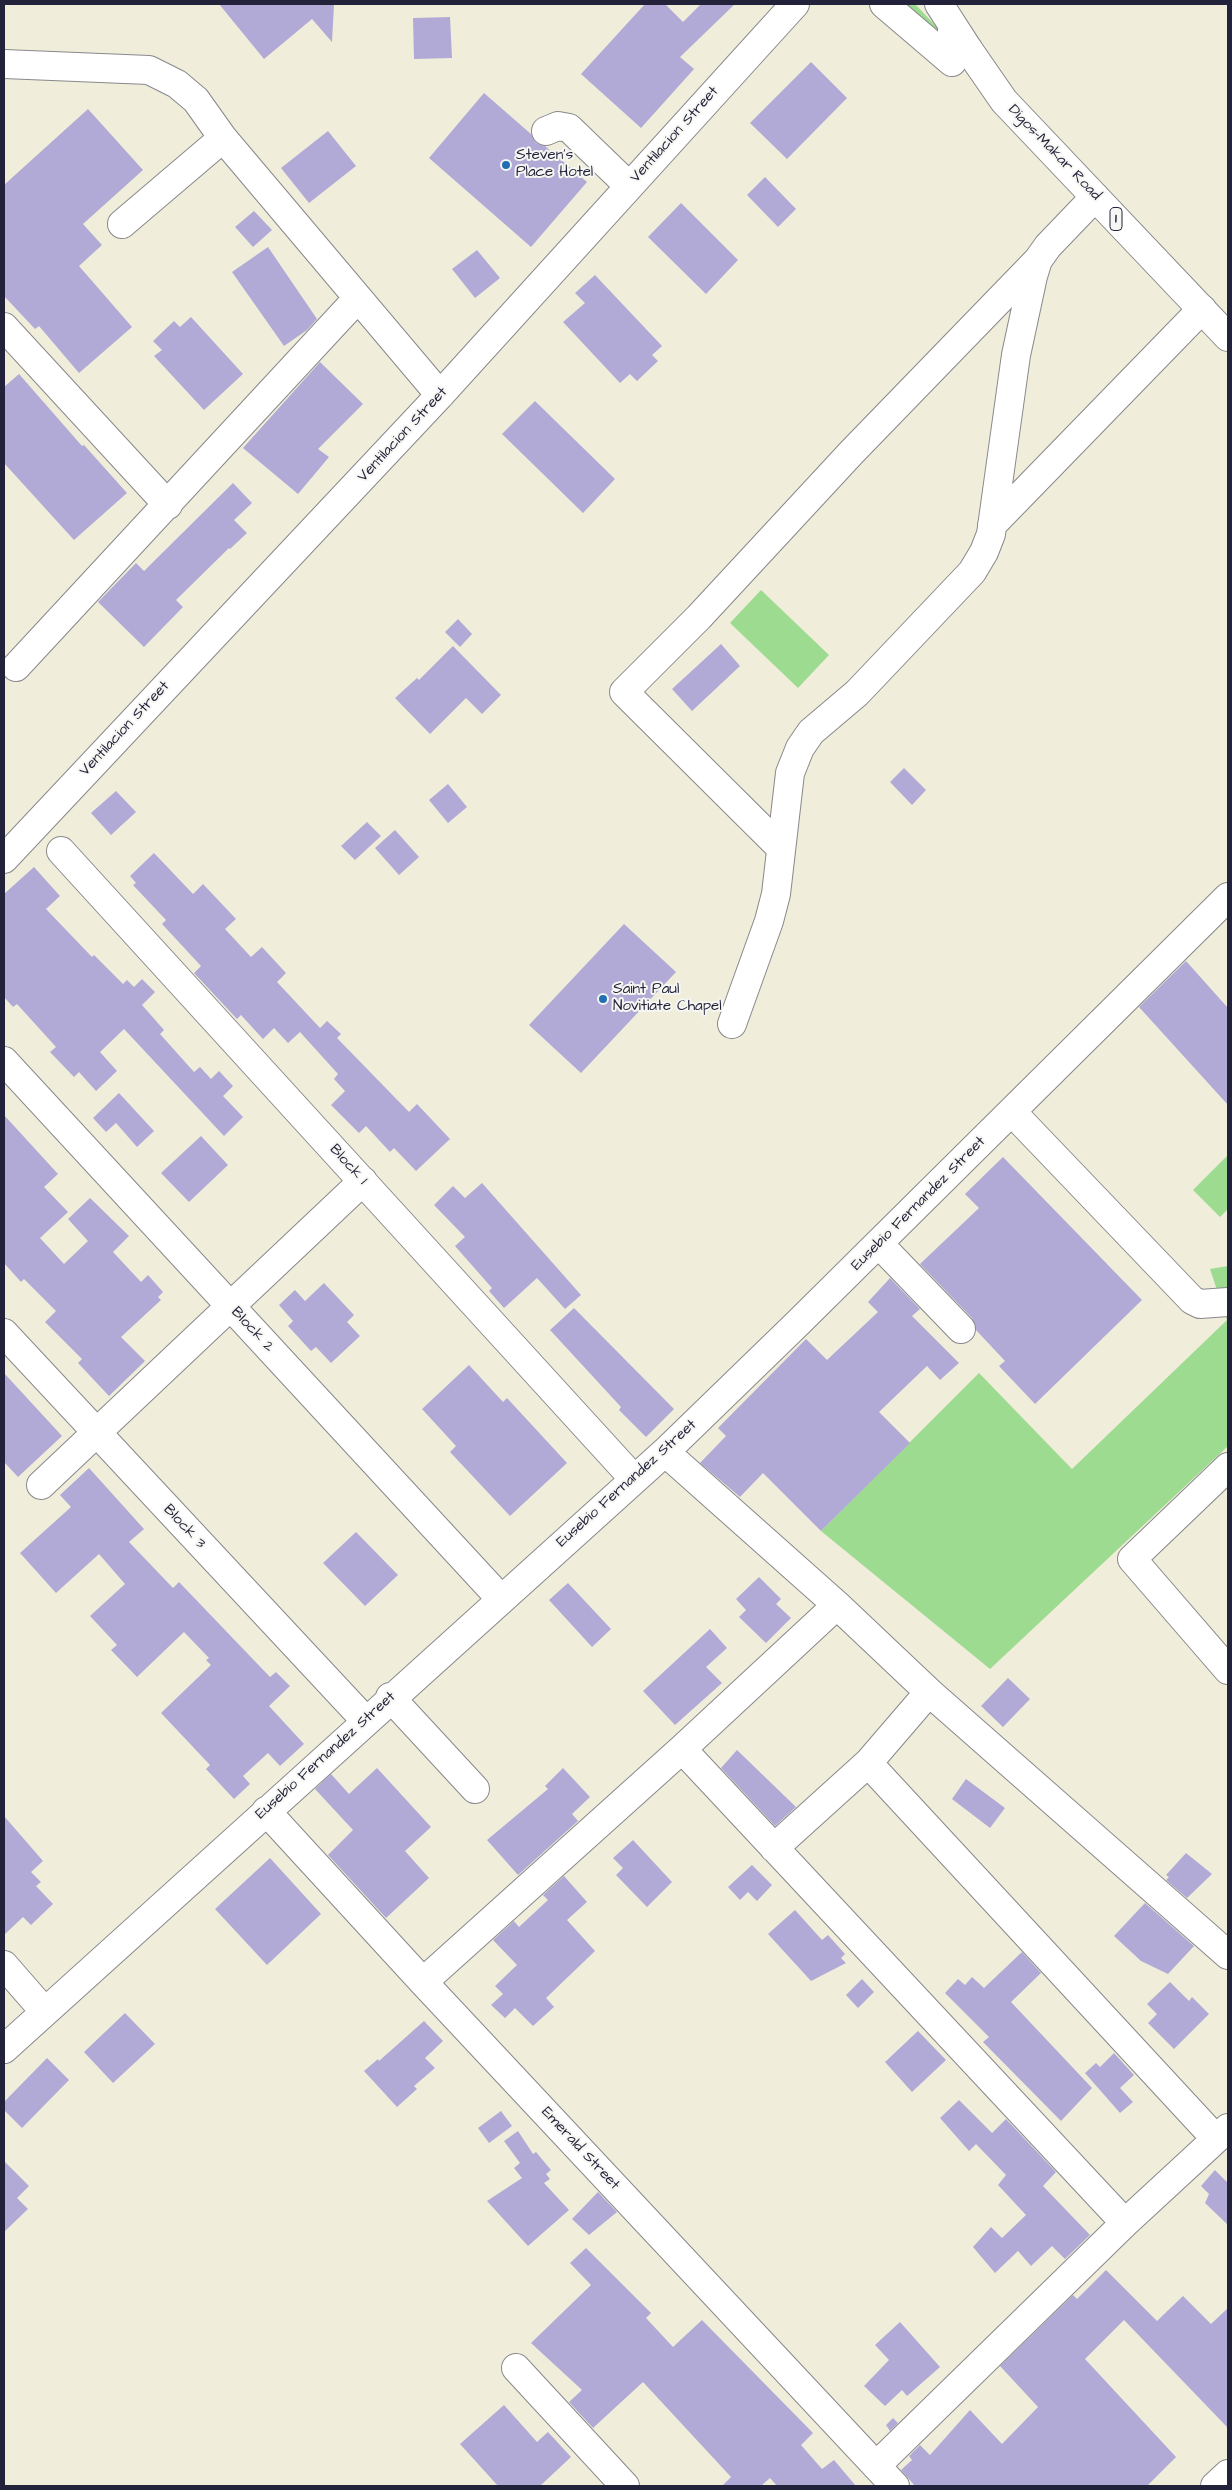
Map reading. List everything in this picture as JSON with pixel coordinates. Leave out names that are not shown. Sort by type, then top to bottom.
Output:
[{"type":"main road","name":"Ventilacion Street","points":[[4,859],[440,395],[795,4]]},
{"type":"main road","points":[[884,4],[960,55]]},
{"type":"main road","name":"Digos-Makar Road","points":[[899,4],[960,55],[1228,337]]},
{"type":"main road","name":"Digos-Makar Road","points":[[928,4],[960,55]]},
{"type":"main road","points":[[939,4],[960,55]]},
{"type":"main road","points":[[4,64],[149,70],[177,84],[196,100],[223,138],[440,395]]},
{"type":"main road","points":[[546,131],[558,126],[569,128],[629,186]]},
{"type":"main road","points":[[122,224],[223,138]]},
{"type":"main road","points":[[781,848],[624,692],[699,617],[850,453],[1038,260],[1048,246],[1095,197]]},
{"type":"main road","points":[[732,1024],[769,921],[776,894],[790,773],[800,748],[811,732],[857,693],[972,572],[984,552],[992,525],[1016,355],[1038,260]]},
{"type":"main road","points":[[16,667],[358,298]]},
{"type":"main road","points":[[992,525],[1202,309]]},
{"type":"main road","points":[[4,327],[168,505]]},
{"type":"main road","name":"Block 1","points":[[61,851],[634,1479]]},
{"type":"main road","name":"Eusebio Fernandez Street","points":[[4,2049],[365,1720],[665,1452],[879,1244],[1228,897]]},
{"type":"main road","name":"Block 2","points":[[4,1061],[501,1599]]},
{"type":"main road","points":[[1012,1112],[1192,1300],[1203,1304],[1228,1302]]},
{"type":"main road","points":[[41,1484],[363,1181]]},
{"type":"main road","points":[[879,1244],[961,1329]]},
{"type":"main road","name":"Block 3","points":[[4,1333],[365,1720]]},
{"type":"main road","points":[[665,1452],[837,1605],[929,1692],[1228,1955]]},
{"type":"main road","points":[[1226,1662],[1132,1559],[1228,1467]]},
{"type":"main road","points":[[422,1982],[682,1749],[837,1605]]},
{"type":"main road","points":[[774,1848],[868,1763],[929,1692]]},
{"type":"main road","points":[[390,1698],[475,1789]]},
{"type":"main road","points":[[682,1749],[1125,2224]]},
{"type":"main road","points":[[868,1763],[1222,2133],[1125,2224],[876,2466]]},
{"type":"main road","name":"Emerald Street","points":[[266,1810],[422,1982],[895,2486]]},
{"type":"main road","points":[[4,1965],[45,2012]]},
{"type":"main road","points":[[516,2368],[625,2486]]},
{"type":"main road","points":[[1215,2486],[1228,2474]]},
{"type":"green space","points":[[906,4],[915,4],[966,58],[962,63]]},
{"type":"green space","points":[[761,590],[829,655],[798,688],[730,623]]},
{"type":"green space","points":[[1228,1155],[1228,1209],[1220,1217],[1193,1190]]},
{"type":"green space","points":[[1228,1266],[1228,1446],[990,1669],[821,1531],[979,1373],[1072,1469],[1227,1320],[1210,1269]]},
{"type":"building","points":[[219,4],[334,4],[332,42],[312,19],[264,59]]},
{"type":"building","points":[[645,4],[665,4],[683,22],[701,4],[735,4],[680,57],[694,69],[641,128],[581,74]]},
{"type":"building","points":[[450,17],[452,58],[414,59],[413,18]]},
{"type":"building","points":[[811,62],[847,98],[787,159],[750,123]]},
{"type":"building","points":[[484,93],[531,134],[536,143],[545,146],[587,182],[531,247],[429,158]]},
{"type":"building","points":[[88,109],[143,170],[83,224],[102,245],[79,266],[132,327],[79,373],[39,326],[35,329],[4,296],[4,185]]},
{"type":"building","points":[[328,131],[356,166],[309,203],[281,168]]},
{"type":"building","points":[[765,177],[796,209],[778,227],[747,195]]},
{"type":"building","points":[[681,203],[738,260],[706,294],[648,237]]},
{"type":"building","points":[[254,211],[272,230],[253,247],[235,227]]},
{"type":"building","points":[[268,247],[317,319],[307,330],[284,346],[232,272]]},
{"type":"building","points":[[477,250],[500,278],[475,298],[452,269]]},
{"type":"building","points":[[595,275],[662,346],[652,355],[658,361],[637,381],[630,374],[620,383],[563,322],[585,303],[575,293]]},
{"type":"building","points":[[191,317],[243,374],[204,410],[154,356],[162,350],[153,341],[174,321],[180,327]]},
{"type":"building","points":[[320,362],[363,404],[318,449],[329,457],[298,494],[243,448]]},
{"type":"building","points":[[19,374],[82,446],[84,445],[127,493],[74,540],[4,463],[4,387]]},
{"type":"building","points":[[535,401],[615,479],[583,513],[502,434]]},
{"type":"building","points":[[233,483],[252,503],[234,520],[247,533],[176,600],[183,607],[144,647],[98,602],[136,563],[144,571]]},
{"type":"building","points":[[458,619],[472,634],[460,647],[445,632]]},
{"type":"building","points":[[721,644],[740,666],[692,711],[672,689]]},
{"type":"building","points":[[453,646],[501,695],[482,714],[466,698],[430,734],[395,698],[417,678],[419,680]]},
{"type":"building","points":[[904,768],[926,790],[912,805],[890,782]]},
{"type":"building","points":[[448,784],[467,807],[448,823],[429,800]]},
{"type":"building","points":[[116,791],[136,812],[111,835],[91,813]]},
{"type":"building","points":[[367,822],[381,836],[355,860],[341,846]]},
{"type":"building","points":[[395,830],[419,857],[399,875],[375,848]]},
{"type":"building","points":[[154,853],[193,894],[203,884],[236,919],[225,929],[251,957],[262,947],[286,973],[277,982],[320,1028],[327,1021],[341,1034],[337,1038],[409,1112],[417,1104],[450,1139],[416,1171],[394,1148],[390,1152],[366,1126],[359,1133],[331,1105],[345,1091],[334,1079],[338,1074],[300,1032],[288,1043],[274,1028],[263,1039],[241,1015],[237,1019],[194,973],[201,966],[162,924],[166,920],[133,885],[136,883],[130,876]]},
{"type":"building","points":[[34,867],[60,896],[46,909],[92,957],[94,955],[123,984],[127,980],[134,987],[142,979],[155,992],[142,1005],[164,1030],[160,1034],[194,1072],[200,1067],[211,1079],[219,1071],[233,1086],[223,1096],[243,1117],[224,1136],[124,1029],[100,1052],[117,1071],[96,1091],[79,1072],[74,1077],[50,1052],[56,1047],[17,1004],[13,1007],[4,997],[4,894]]},
{"type":"building","name":"Saint Paul Novitiate Chapel","points":[[624,924],[676,972],[581,1073],[529,1025]]},
{"type":"building","points":[[1186,961],[1228,1008],[1228,1105],[1139,1007]]},
{"type":"building","points":[[119,1093],[154,1131],[137,1147],[116,1123],[106,1132],[93,1118]]},
{"type":"building","points":[[4,1115],[58,1174],[44,1187],[68,1212],[40,1238],[64,1264],[88,1241],[68,1219],[90,1198],[129,1236],[113,1252],[141,1282],[148,1275],[163,1292],[158,1297],[161,1300],[121,1337],[145,1361],[109,1396],[78,1363],[82,1359],[45,1322],[56,1311],[24,1279],[21,1282],[4,1263]]},
{"type":"building","points":[[201,1136],[228,1165],[189,1202],[161,1173]]},
{"type":"building","points":[[1003,1157],[1142,1300],[1035,1404],[999,1366],[1005,1361],[976,1330],[972,1318],[920,1264],[979,1208],[965,1194]]},
{"type":"building","points":[[482,1183],[581,1295],[565,1309],[537,1278],[504,1308],[489,1291],[492,1288],[455,1246],[465,1237],[434,1205],[453,1186],[465,1198]]},
{"type":"building","points":[[890,1278],[920,1309],[912,1316],[959,1363],[940,1380],[927,1366],[879,1412],[910,1443],[821,1531],[763,1473],[740,1497],[700,1463],[726,1436],[718,1428],[806,1339],[827,1360],[878,1312],[868,1302]]},
{"type":"building","points":[[324,1283],[354,1315],[347,1322],[360,1336],[331,1363],[316,1347],[311,1351],[288,1326],[293,1321],[279,1305],[295,1290],[305,1301]]},
{"type":"building","points":[[574,1308],[674,1409],[646,1437],[619,1410],[621,1407],[550,1330]]},
{"type":"building","points":[[469,1365],[503,1402],[507,1398],[567,1463],[510,1516],[450,1452],[456,1446],[422,1409]]},
{"type":"building","points":[[4,1373],[62,1436],[18,1477],[4,1462]]},
{"type":"building","points":[[89,1468],[144,1529],[129,1542],[173,1588],[179,1582],[270,1677],[276,1672],[290,1686],[269,1706],[304,1744],[280,1766],[268,1753],[243,1776],[250,1784],[234,1799],[206,1769],[210,1765],[161,1713],[211,1665],[206,1660],[209,1658],[184,1632],[137,1677],[111,1650],[117,1645],[90,1616],[125,1584],[99,1554],[56,1593],[20,1553],[71,1507],[60,1495]]},
{"type":"building","points":[[356,1532],[398,1575],[365,1606],[323,1563]]},
{"type":"building","points":[[759,1577],[781,1599],[776,1604],[791,1618],[766,1643],[739,1617],[746,1610],[736,1599]]},
{"type":"building","points":[[568,1583],[611,1629],[592,1647],[549,1600]]},
{"type":"building","points":[[710,1629],[727,1648],[706,1667],[722,1683],[675,1725],[643,1691]]},
{"type":"building","points":[[1008,1678],[1030,1699],[1003,1727],[981,1706]]},
{"type":"building","points":[[737,1750],[796,1807],[775,1826],[721,1768]]},
{"type":"building","points":[[377,1768],[431,1827],[405,1851],[429,1878],[386,1918],[328,1855],[353,1830],[315,1789],[331,1774],[349,1794]]},
{"type":"building","points":[[563,1768],[590,1797],[572,1814],[578,1821],[518,1875],[487,1840],[548,1789],[545,1786]]},
{"type":"building","points":[[966,1779],[1005,1808],[990,1828],[952,1799]]},
{"type":"building","points":[[4,1816],[43,1861],[31,1872],[41,1882],[36,1886],[53,1904],[31,1925],[23,1917],[4,1935]]},
{"type":"building","points":[[633,1840],[672,1882],[647,1907],[616,1875],[623,1868],[613,1858]]},
{"type":"building","points":[[1186,1853],[1212,1874],[1187,1898],[1166,1880],[1169,1877],[1166,1875]]},
{"type":"building","points":[[270,1858],[321,1914],[267,1965],[215,1909]]},
{"type":"building","points":[[752,1865],[772,1885],[757,1901],[748,1892],[740,1900],[728,1887]]},
{"type":"building","points":[[564,1876],[587,1902],[567,1920],[595,1951],[546,1998],[554,2007],[533,2026],[515,2008],[505,2018],[491,2005],[503,1994],[495,1986],[517,1965],[493,1940],[514,1921],[519,1927],[548,1900],[543,1895]]},
{"type":"building","points":[[1145,1903],[1194,1946],[1168,1974],[1141,1961],[1114,1936]]},
{"type":"building","points":[[795,1910],[822,1940],[828,1935],[845,1954],[841,1958],[846,1963],[811,1981],[768,1934]]},
{"type":"building","points":[[1022,1952],[1041,1973],[1011,2002],[1092,2088],[1061,2121],[983,2042],[989,2037],[945,1993],[958,1979],[965,1985],[972,1977],[984,1988]]},
{"type":"building","points":[[862,1979],[874,1992],[858,2008],[846,1995]]},
{"type":"building","points":[[1170,1982],[1189,2001],[1192,1997],[1209,2014],[1174,2049],[1148,2023],[1157,2014],[1147,2004]]},
{"type":"building","points":[[125,2013],[155,2044],[113,2083],[84,2052]]},
{"type":"building","points":[[424,2021],[443,2041],[425,2058],[435,2068],[414,2086],[417,2089],[397,2107],[364,2071],[378,2059],[379,2061]]},
{"type":"building","points":[[918,2031],[946,2060],[912,2092],[885,2062]]},
{"type":"building","points":[[1114,2053],[1134,2075],[1120,2088],[1133,2102],[1120,2113],[1085,2073],[1096,2063],[1100,2067]]},
{"type":"building","points":[[47,2058],[69,2080],[22,2128],[4,2110],[4,2102]]},
{"type":"building","points":[[959,2100],[992,2133],[1006,2119],[1056,2172],[1043,2186],[1090,2235],[1065,2259],[1052,2246],[1031,2266],[1018,2251],[995,2273],[973,2247],[991,2227],[1002,2238],[1026,2215],[998,2185],[1006,2175],[976,2144],[969,2151],[940,2118]]},
{"type":"building","points":[[501,2111],[512,2126],[489,2143],[478,2128]]},
{"type":"building","points":[[518,2131],[533,2154],[536,2152],[551,2170],[546,2174],[550,2179],[544,2183],[569,2210],[528,2246],[487,2201],[522,2178],[514,2168],[520,2163],[504,2141]]},
{"type":"building","points":[[4,2161],[29,2186],[17,2198],[28,2209],[4,2232]]},
{"type":"building","points":[[1215,2170],[1228,2183],[1228,2225],[1205,2203],[1209,2194],[1201,2186]]},
{"type":"building","points":[[598,2192],[617,2212],[589,2235],[572,2219]]},
{"type":"building","points":[[586,2248],[651,2313],[646,2318],[673,2347],[702,2320],[813,2433],[801,2445],[822,2469],[834,2460],[856,2486],[777,2486],[770,2478],[761,2486],[722,2486],[731,2477],[643,2382],[593,2428],[569,2402],[582,2390],[531,2343],[591,2285],[570,2263]]},
{"type":"building","points":[[1106,2270],[1157,2321],[1183,2296],[1211,2324],[1228,2308],[1228,2428],[1124,2320],[1085,2359],[1176,2457],[1147,2486],[915,2486],[901,2470],[912,2460],[909,2456],[920,2445],[930,2455],[970,2410],[1002,2444],[1038,2407],[1000,2366],[1073,2295],[1077,2299]]},
{"type":"building","points":[[900,2322],[940,2367],[907,2396],[902,2390],[885,2406],[864,2386],[889,2360],[875,2345]]},
{"type":"building","points":[[504,2405],[537,2442],[548,2432],[571,2457],[540,2486],[498,2486],[460,2444]]},
{"type":"building","points":[[893,2418],[898,2423],[890,2431],[886,2425]]},
{"type":"place","name":"Steven’s Place Hotel","points":[[506,165]]},
{"type":"place","name":"Saint Paul Novitiate Chapel","points":[[603,999]]}]
